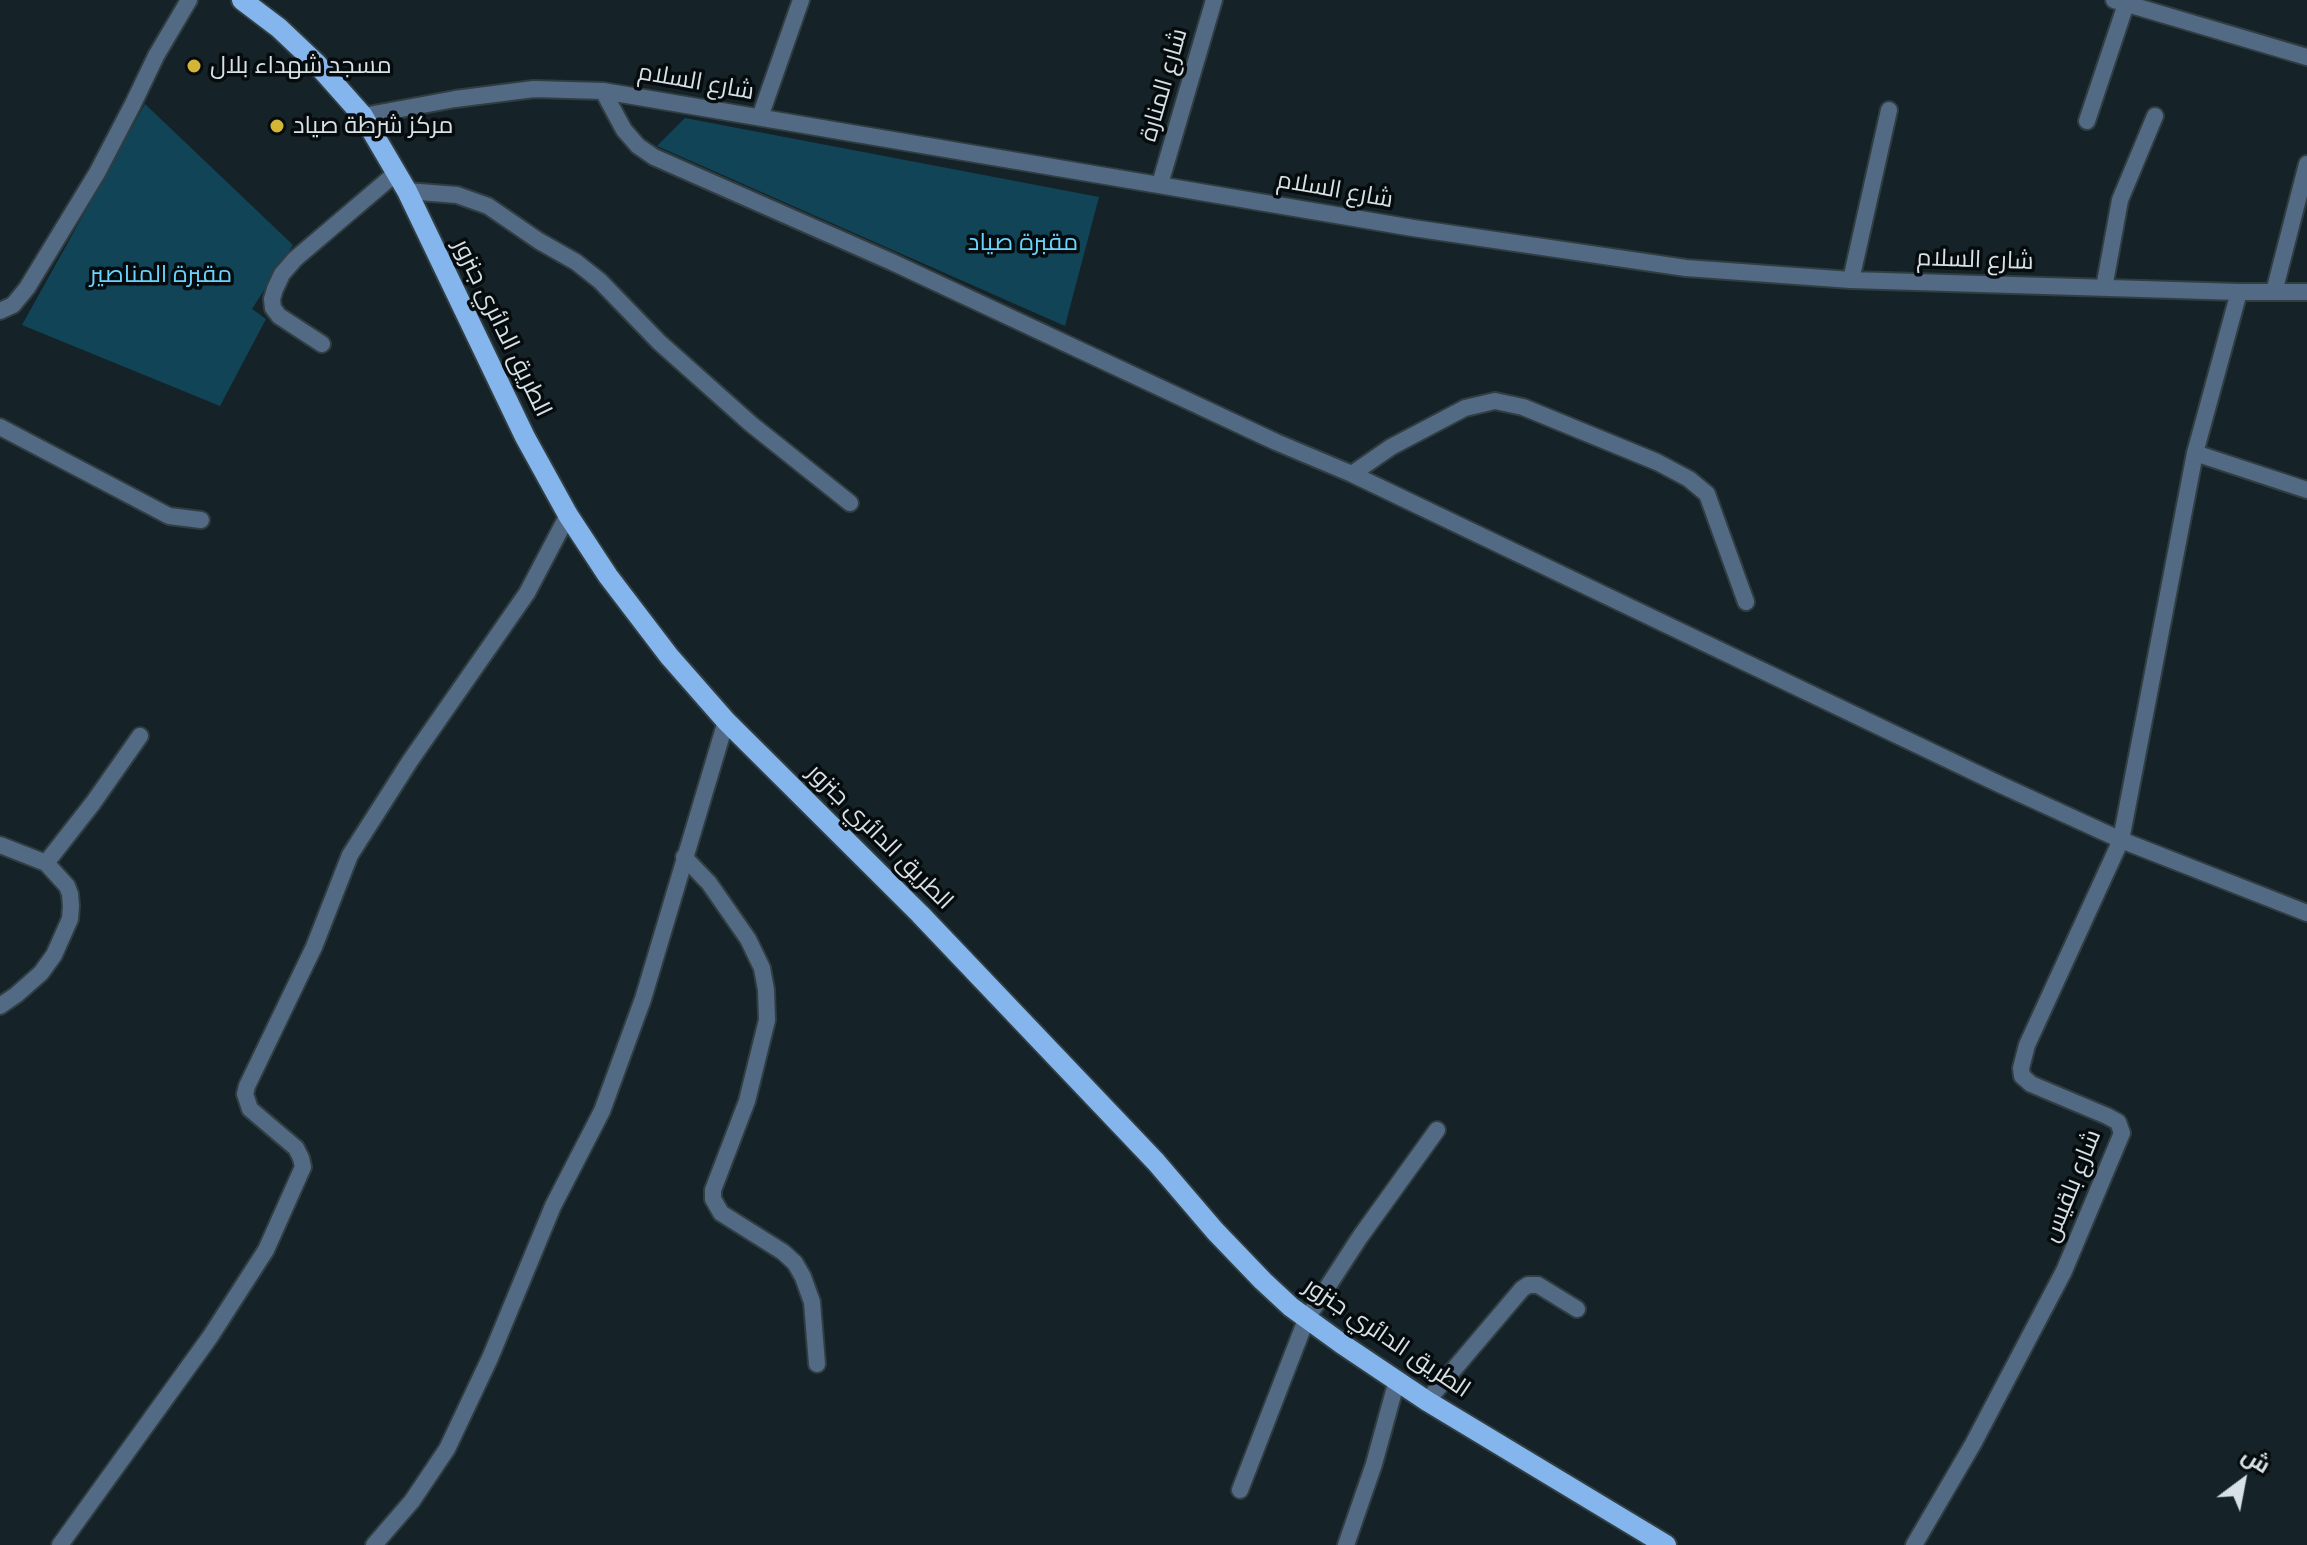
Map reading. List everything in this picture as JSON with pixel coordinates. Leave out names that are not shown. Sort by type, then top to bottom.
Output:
[{"type":"main road","name":"الطريق الدائري جنزور","points":[[242,0],[279,28],[316,63],[363,116],[407,191],[519,424],[568,515],[608,576],[669,656],[726,721],[940,935],[1156,1162],[1254,1271],[1306,1320],[1427,1401],[1666,1545]]},
{"type":"street","points":[[0,311],[13,305],[27,288],[97,173],[156,56],[189,0]]},
{"type":"street","points":[[760,117],[801,0]]},
{"type":"street","name":"شارع المنارة","points":[[1160,184],[1214,0]]},
{"type":"street","points":[[2087,121],[2120,2],[2307,57]]},
{"type":"street","name":"شارع السلام","points":[[363,116],[455,99],[534,89],[603,91],[1413,228],[1686,268],[1851,280],[2307,292]]},
{"type":"street","points":[[603,91],[624,130],[638,146],[654,157],[892,262],[1276,442],[1352,474],[1718,651],[2121,840],[2307,913]]},
{"type":"street","points":[[1851,280],[1889,110]]},
{"type":"street","points":[[2104,288],[2120,200],[2155,116]]},
{"type":"street","points":[[2274,292],[2307,164]]},
{"type":"street","points":[[322,344],[279,316],[273,308],[275,289],[282,274],[295,259],[396,173]]},
{"type":"street","points":[[407,191],[457,195],[480,202],[576,262],[751,424],[850,503]]},
{"type":"street","points":[[2121,840],[2195,453],[2239,292]]},
{"type":"street","points":[[1352,474],[1391,447],[1465,408],[1495,401],[1523,407],[1657,462],[1689,479],[1707,494],[1746,602]]},
{"type":"street","points":[[0,427],[169,516],[201,520]]},
{"type":"street","points":[[2195,453],[2307,490]]},
{"type":"street","points":[[60,1545],[210,1337],[266,1250],[303,1167],[296,1148],[250,1109],[245,1094],[247,1086],[314,947],[350,855],[410,761],[527,593],[568,515]]},
{"type":"street","points":[[374,1545],[412,1501],[447,1449],[490,1358],[553,1206],[602,1111],[643,999],[726,721]]},
{"type":"street","points":[[46,863],[140,736]]},
{"type":"street","name":"شارع بلقيس","points":[[1914,1545],[1973,1444],[2064,1271],[2122,1133],[2118,1122],[2107,1116],[2031,1084],[2022,1076],[2021,1068],[2033,1031],[2121,840]]},
{"type":"street","points":[[0,845],[46,863],[60,876],[70,894],[70,919],[54,955],[41,973],[0,1006]]},
{"type":"street","points":[[684,857],[709,883],[748,939],[762,968],[766,990],[767,1020],[747,1101],[713,1190],[713,1199],[721,1213],[795,1263],[812,1302],[817,1364]]},
{"type":"street","points":[[1240,1490],[1306,1320],[1360,1237],[1437,1130]]},
{"type":"street","points":[[1427,1401],[1528,1285],[1538,1285],[1577,1309]]},
{"type":"street","points":[[1346,1545],[1374,1464],[1397,1380]]},
{"type":"green space","name":"مقبرة المناصير","points":[[145,104],[293,245],[252,309],[266,319],[220,406],[22,325]]},
{"type":"green space","name":"مقبرة صياد","points":[[685,118],[1099,197],[1065,326],[657,146]]},
{"type":"place","name":"مسجد شهداء بلال","points":[[194,66]]},
{"type":"place","name":"مركز شرطة صياد","points":[[277,126]]}]
